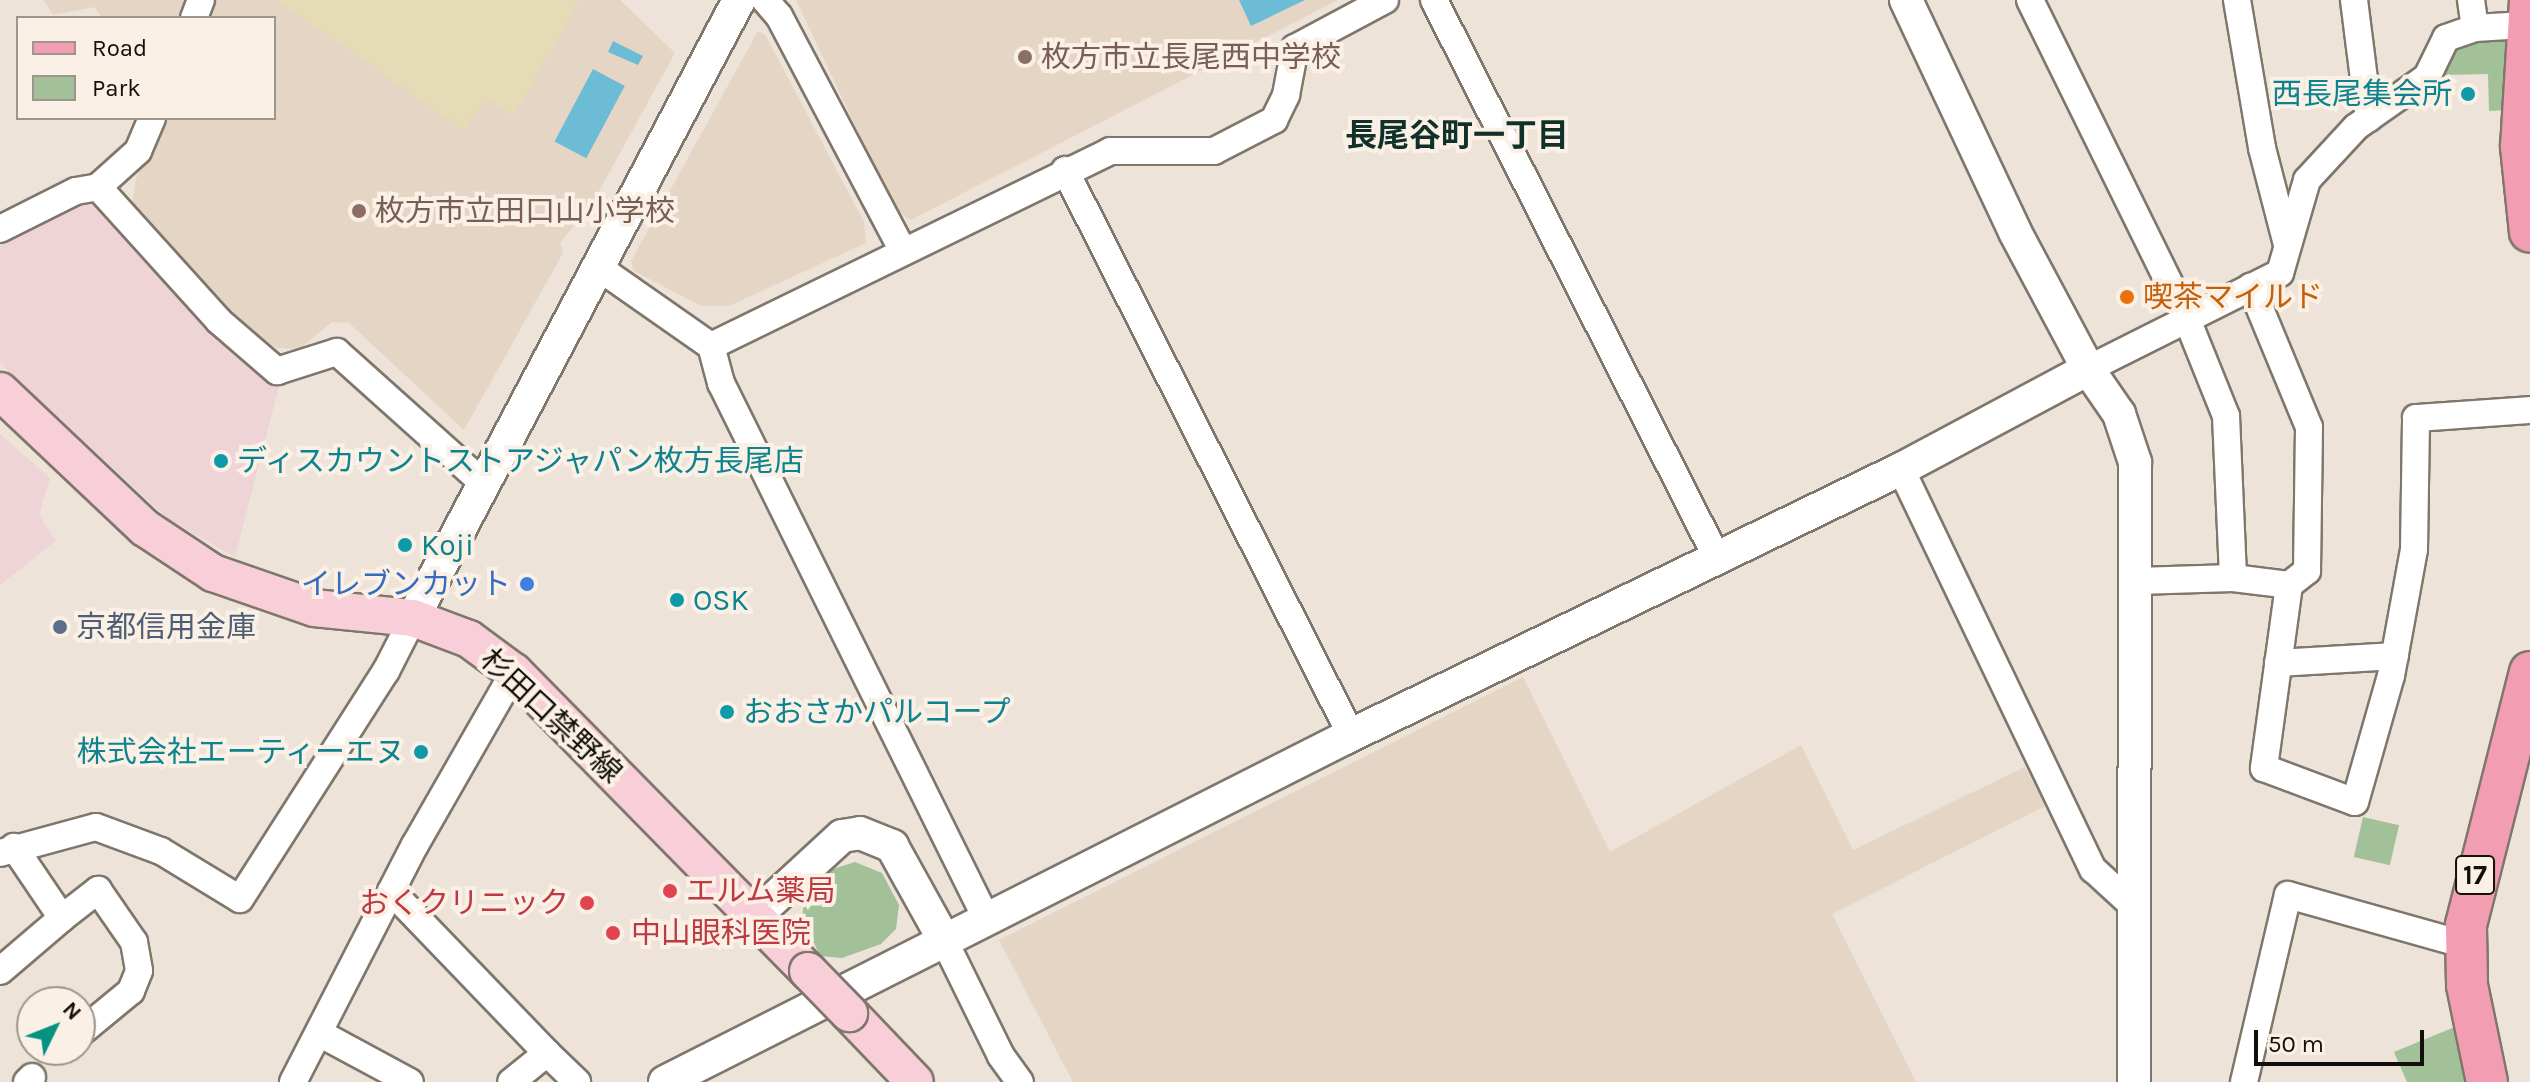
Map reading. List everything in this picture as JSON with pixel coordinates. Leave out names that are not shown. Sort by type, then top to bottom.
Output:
[{"type":"main road","points":[[2528,13],[2521,147],[2530,232]]},
{"type":"main road","name":"杉田口禁野線","points":[[0,391],[145,528],[213,573],[314,608],[413,618],[469,639],[514,672],[915,1082]]},
{"type":"main road","name":"17","points":[[2487,1082],[2467,985],[2466,945],[2473,880],[2530,672]]},
{"type":"street","points":[[62,918],[7,850],[96,827],[161,851],[240,899],[386,671],[739,0]]},
{"type":"street","points":[[765,0],[779,16],[902,249]]},
{"type":"street","points":[[711,346],[902,249],[1110,151],[1214,151],[1274,120],[1286,95],[1295,48],[1385,0]]},
{"type":"street","points":[[1434,0],[1717,558]]},
{"type":"street","points":[[1906,0],[2015,232],[2088,369],[2119,414],[2135,462],[2137,581],[2131,904],[2134,1082]]},
{"type":"street","points":[[2030,0],[2187,319],[2226,416],[2233,578]]},
{"type":"street","points":[[2237,0],[2262,148],[2287,245]]},
{"type":"street","points":[[2354,0],[2369,118]]},
{"type":"street","points":[[2471,0],[2475,28]]},
{"type":"street","points":[[665,1082],[943,938],[1351,735],[1901,469],[2088,369],[2280,273],[2307,180],[2369,118],[2427,77],[2446,38],[2528,13]]},
{"type":"street","points":[[0,229],[76,191],[98,187],[138,151],[151,120]]},
{"type":"street","points":[[1065,170],[1351,735]]},
{"type":"street","points":[[98,187],[219,321],[277,371],[337,352],[484,484]]},
{"type":"street","points":[[598,267],[711,346],[721,383],[986,918]]},
{"type":"street","points":[[2251,287],[2309,427],[2307,571],[2289,585],[2264,768],[2355,802],[2395,656],[2414,549],[2416,418],[2530,410]]},
{"type":"street","points":[[1901,469],[2093,869],[2131,904]]},
{"type":"street","points":[[2137,581],[2233,578],[2289,585]]},
{"type":"street","points":[[2278,663],[2395,656]]},
{"type":"street","points":[[293,1082],[391,891],[514,672]]},
{"type":"street","points":[[755,916],[842,836],[860,833],[892,846],[943,938],[1001,1056],[1020,1082]]},
{"type":"street","points":[[0,971],[98,890],[134,942],[139,971],[131,991],[96,1020]]},
{"type":"street","points":[[391,891],[575,1080]]},
{"type":"street","points":[[2244,1082],[2288,895],[2466,945]]},
{"type":"street","points":[[319,1033],[410,1082]]},
{"type":"street","points":[[511,1082],[547,1053]]},
{"type":"shaded area","points":[[44,0],[184,0],[178,16],[101,16],[95,7],[53,15]]},
{"type":"shaded area","name":"枚方市立田口山小学校","points":[[214,0],[620,0],[675,53],[593,202],[560,243],[563,253],[464,430],[349,323],[332,322],[299,349],[277,348],[263,339],[229,312],[132,206],[136,179],[161,120],[276,120],[276,16],[207,16]]},
{"type":"shaded area","name":"枚方市立長尾西中学校","points":[[796,0],[1338,0],[911,220],[895,210]]},
{"type":"shaded area","points":[[758,31],[766,36],[864,222],[866,243],[729,306],[701,306],[634,271],[631,261]]},
{"type":"shaded area","points":[[81,198],[97,203],[281,378],[235,557],[168,519],[0,363],[0,241]]},
{"type":"shaded area","points":[[0,434],[50,478],[39,515],[56,541],[0,585]]},
{"type":"shaded area","points":[[1523,677],[1610,852],[1801,745],[1853,850],[2025,767],[2045,806],[1832,914],[1916,1082],[1073,1082],[999,940]]},
{"type":"green space","points":[[2461,41],[2512,41],[2513,110],[2489,111],[2488,74],[2445,75],[2450,53]]},
{"type":"green space","points":[[2363,817],[2399,825],[2390,865],[2354,857]]},
{"type":"green space","points":[[855,862],[882,873],[899,905],[896,929],[881,944],[842,958],[820,956],[802,917],[805,895],[833,869]]},
{"type":"green space","points":[[2457,1026],[2472,1082],[2407,1082],[2394,1052]]},
{"type":"sand","points":[[276,0],[580,0],[513,117],[487,98],[464,130]]},
{"type":"water","points":[[1239,0],[1305,0],[1251,26]]},
{"type":"water","points":[[613,41],[643,56],[638,65],[608,52]]},
{"type":"water","points":[[593,69],[625,86],[586,158],[555,141]]},
{"type":"place","name":"枚方市立長尾西中学校","points":[[1025,57]]},
{"type":"place","name":"西長尾集会所","points":[[2468,94]]},
{"type":"place","name":"枚方市立田口山小学校","points":[[359,211]]},
{"type":"place","name":"喫茶マイルド","points":[[2127,297]]},
{"type":"place","name":"ディスカウントストアジャパン枚方長尾店","points":[[221,461]]},
{"type":"place","name":"Koji","points":[[405,545]]},
{"type":"place","name":"イレブンカット","points":[[527,584]]},
{"type":"place","name":"OSK","points":[[677,600]]},
{"type":"place","name":"京都信用金庫","points":[[60,627]]},
{"type":"place","name":"おおさかパルコープ","points":[[727,712]]},
{"type":"place","name":"株式会社エーティーエヌ","points":[[421,752]]},
{"type":"place","name":"エルム薬局","points":[[670,891]]},
{"type":"place","name":"おくクリニック","points":[[587,903]]},
{"type":"place","name":"中山眼科医院","points":[[613,933]]},
{"type":"district","name":"長尾谷町一丁目","points":[[1457,136]]}]
